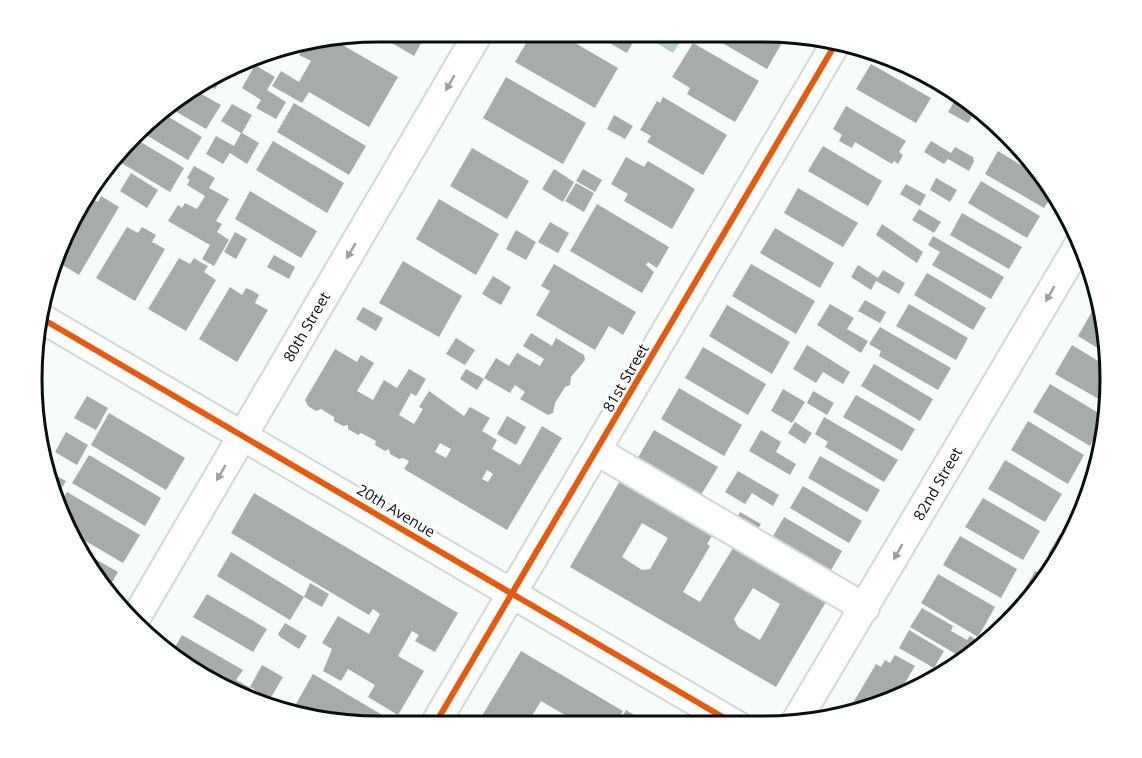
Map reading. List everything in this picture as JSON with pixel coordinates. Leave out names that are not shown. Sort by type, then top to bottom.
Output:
[{"type":"street","name":"80th Street","points":[[138,614],[473,42]]},
{"type":"street","name":"81st Street","points":[[440,716],[833,49]]},
{"type":"street","name":"82nd Street","points":[[801,714],[866,608],[1075,252]]},
{"type":"street","name":"20th Avenue","points":[[47,321],[721,716]]},
{"type":"street","points":[[597,451],[866,608]]},
{"type":"shaded area","points":[[655,42],[680,42],[673,53]]},
{"type":"building","points":[[390,42],[422,42],[414,56]]},
{"type":"building","points":[[527,42],[573,42],[618,68],[595,108],[515,62]]},
{"type":"building","points":[[608,42],[633,42],[627,53]]},
{"type":"building","points":[[721,42],[782,43],[767,69]]},
{"type":"building","points":[[693,43],[759,81],[735,122],[687,94],[690,88],[672,77]]},
{"type":"building","points":[[341,44],[398,77],[369,127],[309,92],[302,103],[272,86],[281,71],[299,82],[311,61],[299,55],[302,51]]},
{"type":"building","points":[[871,64],[931,98],[916,123],[856,89]]},
{"type":"building","points":[[256,66],[275,77],[267,90],[286,102],[276,119],[256,108],[261,100],[242,88]]},
{"type":"building","points":[[506,77],[586,123],[563,164],[483,118]]},
{"type":"building","points":[[200,93],[221,105],[206,129],[175,111]]},
{"type":"building","points":[[663,97],[727,135],[703,175],[647,142],[651,136],[640,130],[657,101],[660,103]]},
{"type":"building","points":[[954,102],[973,116],[968,123],[948,112]]},
{"type":"building","points":[[294,103],[366,146],[349,175],[277,132]]},
{"type":"building","points":[[232,104],[252,115],[242,133],[259,143],[247,164],[230,153],[223,164],[206,154],[216,136],[234,146],[241,133],[221,121]]},
{"type":"building","points":[[846,106],[906,141],[899,152],[903,155],[898,164],[894,161],[892,164],[855,142],[852,148],[839,141],[842,135],[833,129]]},
{"type":"building","points":[[614,115],[633,126],[625,139],[607,129]]},
{"type":"building","points":[[168,117],[202,137],[188,160],[147,135]]},
{"type":"building","points":[[273,141],[344,183],[327,213],[256,170]]},
{"type":"building","points":[[931,141],[951,153],[955,147],[973,157],[974,161],[969,171],[948,159],[944,164],[924,152]]},
{"type":"building","points":[[140,142],[184,168],[170,192],[121,163]]},
{"type":"building","points":[[823,146],[882,181],[868,206],[808,171]]},
{"type":"building","points":[[472,148],[529,181],[507,219],[450,186]]},
{"type":"building","points":[[998,151],[1024,167],[1049,201],[1044,208],[985,174]]},
{"type":"building","points":[[626,157],[644,167],[648,161],[695,189],[672,229],[624,201],[628,194],[611,184]]},
{"type":"building","points":[[194,166],[215,178],[209,188],[229,199],[216,221],[222,224],[217,232],[229,240],[214,266],[202,259],[210,245],[168,221],[178,205],[182,208],[185,203],[197,209],[205,196],[187,185],[190,180],[187,178]]},
{"type":"building","points":[[554,169],[574,182],[563,202],[542,189]]},
{"type":"building","points":[[583,169],[602,180],[595,192],[576,181]]},
{"type":"building","points":[[131,173],[158,190],[147,208],[120,191]]},
{"type":"building","points":[[936,178],[957,190],[950,202],[930,190]]},
{"type":"building","points":[[981,181],[1040,216],[1027,238],[968,203]]},
{"type":"building","points":[[576,183],[594,193],[584,212],[565,201]]},
{"type":"building","points":[[906,184],[926,195],[920,206],[900,194]]},
{"type":"building","points":[[798,188],[858,223],[843,247],[784,213]]},
{"type":"building","points":[[250,191],[317,231],[301,258],[235,219]]},
{"type":"building","points":[[101,196],[119,207],[79,275],[62,265],[87,210],[94,200],[98,202]]},
{"type":"building","points":[[439,199],[499,234],[476,275],[416,239]]},
{"type":"building","points":[[597,204],[669,247],[657,268],[648,262],[646,265],[654,272],[642,293],[570,251]]},
{"type":"building","points":[[919,209],[941,222],[934,233],[912,220]]},
{"type":"building","points":[[962,213],[1022,247],[1009,269],[950,235]]},
{"type":"building","points":[[550,222],[569,233],[558,253],[538,242]]},
{"type":"building","points":[[882,224],[923,252],[917,263],[876,235]]},
{"type":"building","points":[[127,227],[138,233],[142,227],[156,235],[152,242],[165,249],[135,301],[96,278]]},
{"type":"building","points":[[775,228],[834,263],[820,288],[760,253]]},
{"type":"building","points":[[516,230],[536,242],[526,260],[506,249]]},
{"type":"building","points":[[235,232],[247,239],[236,259],[224,252]]},
{"type":"building","points":[[933,236],[1004,277],[991,299],[932,265],[940,252],[928,245]]},
{"type":"building","points":[[274,255],[295,267],[289,279],[267,267]]},
{"type":"building","points":[[179,258],[190,264],[194,258],[208,266],[204,272],[216,280],[186,331],[148,309]]},
{"type":"building","points":[[403,261],[462,296],[439,337],[379,303]]},
{"type":"building","points":[[554,264],[636,312],[623,335],[609,326],[595,350],[536,315],[550,291],[541,286]]},
{"type":"building","points":[[751,264],[815,301],[796,334],[732,296]]},
{"type":"building","points":[[858,265],[878,278],[883,270],[905,283],[899,294],[876,281],[871,290],[851,277]]},
{"type":"building","points":[[927,273],[986,308],[973,330],[914,295]]},
{"type":"building","points":[[493,276],[511,287],[501,305],[482,294]]},
{"type":"building","points":[[230,287],[242,295],[246,288],[253,291],[259,295],[255,303],[268,310],[237,362],[199,339]]},
{"type":"building","points":[[865,300],[886,312],[880,323],[858,311]]},
{"type":"building","points":[[830,304],[854,318],[847,329],[868,341],[861,353],[817,325]]},
{"type":"building","points":[[909,304],[968,338],[956,360],[896,326]]},
{"type":"building","points":[[727,305],[790,342],[772,374],[709,336]]},
{"type":"building","points":[[363,307],[383,318],[376,331],[356,319]]},
{"type":"building","points":[[1093,309],[1098,348],[1078,336]]},
{"type":"building","points":[[880,327],[951,368],[938,390],[879,356],[881,351],[869,344]]},
{"type":"building","points":[[531,333],[552,346],[556,338],[584,355],[585,360],[571,377],[570,385],[565,387],[555,403],[553,413],[548,415],[520,399],[525,392],[515,385],[510,393],[484,378],[496,358],[509,366],[517,353],[540,366],[544,359],[523,346]]},
{"type":"building","points":[[456,338],[475,350],[465,365],[446,354]]},
{"type":"building","points":[[807,345],[850,372],[843,384],[823,372],[816,383],[793,369]]},
{"type":"building","points":[[1072,345],[1099,362],[1099,399],[1055,374]]},
{"type":"building","points":[[703,347],[766,384],[748,415],[685,378]]},
{"type":"building","points":[[335,349],[357,362],[361,355],[374,363],[357,391],[373,400],[384,380],[397,388],[409,369],[426,379],[416,396],[411,393],[399,415],[414,424],[423,409],[419,407],[429,391],[464,416],[470,407],[490,418],[482,431],[497,440],[492,449],[520,465],[542,426],[562,438],[507,530],[404,469],[409,461],[390,454],[389,449],[385,451],[375,445],[376,441],[348,429],[348,425],[343,426],[334,421],[334,417],[321,409],[316,411],[308,406],[305,400]],"holes":[[[440,443],[451,449],[446,458],[435,452]],[[487,470],[493,474],[488,482],[482,479]]]},
{"type":"building","points":[[874,364],[933,399],[920,421],[861,386]]},
{"type":"building","points":[[466,369],[484,379],[477,390],[460,379]]},
{"type":"building","points":[[1050,384],[1098,413],[1095,437],[1090,446],[1033,412]]},
{"type":"building","points":[[679,388],[742,425],[724,456],[661,419]]},
{"type":"building","points":[[783,389],[805,402],[792,423],[771,411]]},
{"type":"building","points":[[813,391],[834,403],[827,415],[807,403]]},
{"type":"building","points":[[856,395],[915,429],[902,451],[843,417]]},
{"type":"building","points":[[87,396],[108,408],[96,430],[74,418]]},
{"type":"building","points":[[109,413],[185,458],[166,490],[91,445]]},
{"type":"building","points":[[507,416],[526,427],[516,445],[497,434]]},
{"type":"building","points":[[824,417],[898,460],[884,482],[825,447],[828,442],[815,434]]},
{"type":"building","points":[[1028,421],[1084,455],[1068,484],[1011,450]]},
{"type":"building","points":[[795,422],[812,433],[805,444],[788,433]]},
{"type":"building","points":[[654,430],[718,467],[699,498],[636,461]]},
{"type":"building","points":[[761,430],[781,442],[776,452],[796,464],[790,475],[749,451]]},
{"type":"building","points":[[66,432],[88,445],[77,465],[55,452]]},
{"type":"building","points":[[89,455],[161,498],[145,526],[72,483]]},
{"type":"building","points":[[820,456],[880,490],[867,512],[808,478]]},
{"type":"building","points":[[1005,460],[1062,494],[1045,522],[988,489]]},
{"type":"building","points":[[738,471],[779,495],[773,506],[752,493],[745,504],[725,492]]},
{"type":"building","points":[[624,474],[715,531],[707,544],[710,546],[683,592],[700,602],[736,543],[830,595],[776,687],[570,567]],"holes":[[[642,523],[668,538],[650,569],[642,570],[622,557]],[[753,588],[780,604],[760,640],[738,627],[734,619]]]},
{"type":"building","points":[[56,476],[66,481],[61,489]]},
{"type":"building","points":[[803,486],[862,521],[849,543],[790,508]]},
{"type":"building","points":[[67,492],[140,535],[123,563],[83,539],[64,497]]},
{"type":"building","points":[[254,493],[458,613],[435,652],[415,641],[419,635],[412,631],[398,656],[424,671],[398,715],[368,697],[375,685],[348,669],[341,681],[323,671],[332,649],[322,643],[338,616],[369,634],[380,614],[373,609],[369,615],[231,533]]},
{"type":"building","points":[[983,498],[1040,531],[1023,560],[965,527]]},
{"type":"building","points":[[740,512],[761,524],[754,535],[734,524]]},
{"type":"building","points":[[784,517],[842,551],[830,572],[772,538]]},
{"type":"building","points":[[1060,534],[1062,535],[1050,555],[1048,554]]},
{"type":"building","points":[[960,536],[1017,569],[1001,598],[943,565]]},
{"type":"building","points":[[231,552],[304,597],[290,620],[217,576]]},
{"type":"building","points":[[94,558],[118,572],[111,583]]},
{"type":"building","points":[[1035,571],[1039,572],[1030,584],[1025,589]]},
{"type":"building","points":[[938,574],[995,607],[978,637],[921,603]]},
{"type":"building","points":[[310,583],[329,594],[322,607],[304,597]]},
{"type":"building","points":[[207,594],[267,629],[253,652],[193,617]]},
{"type":"building","points":[[922,608],[953,626],[951,631],[967,640],[970,636],[976,640],[956,654],[910,627]]},
{"type":"building","points":[[285,623],[307,636],[299,649],[278,634]]},
{"type":"building","points":[[909,630],[944,651],[934,668],[899,648]]},
{"type":"building","points":[[182,635],[243,670],[236,680],[251,688],[250,690],[210,671],[175,647]]},
{"type":"building","points":[[521,651],[623,711],[620,716],[564,716],[541,701],[532,716],[482,716]]},
{"type":"building","points":[[895,655],[915,666],[904,685],[852,704],[876,664],[881,667],[885,660],[890,663]]},
{"type":"building","points":[[262,665],[283,677],[271,698],[250,687]]},
{"type":"building","points":[[313,674],[384,716],[335,713],[295,706]]},
{"type":"building","points":[[626,710],[636,716],[622,716]]},
{"type":"cycle path","points":[[440,716],[833,49]]},
{"type":"cycle path","points":[[47,321],[721,716]]}]
